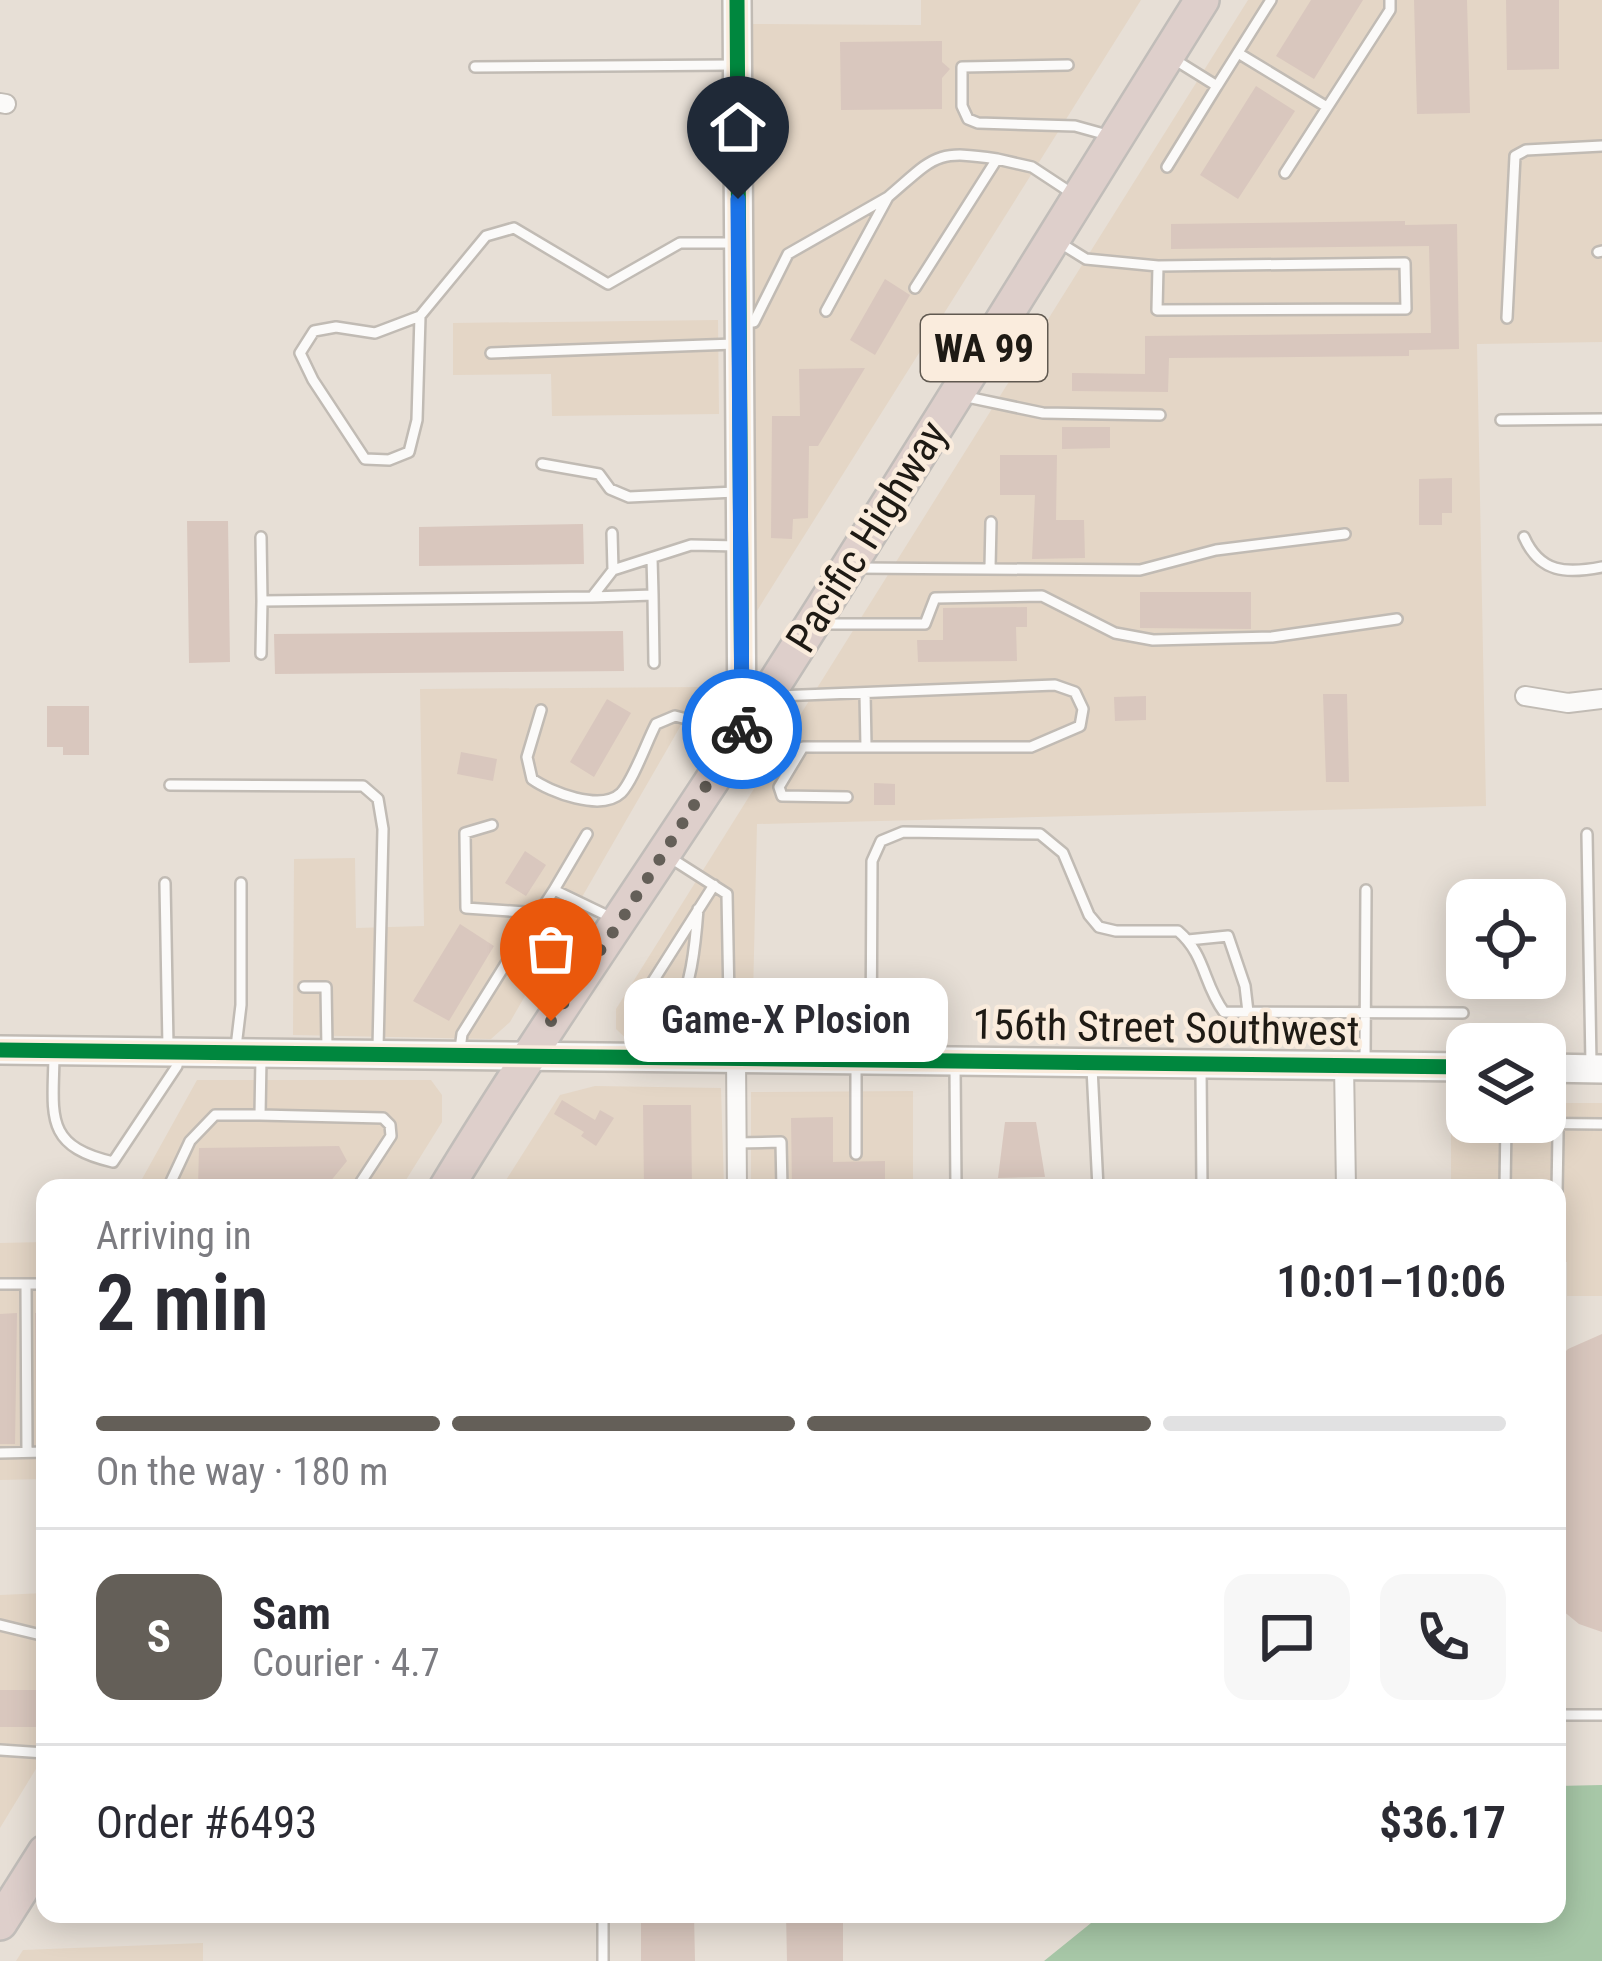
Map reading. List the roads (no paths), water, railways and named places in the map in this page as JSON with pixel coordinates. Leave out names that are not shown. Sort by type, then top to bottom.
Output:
[{"type":"highway","name":"Pacific Highway","points":[[451,1179],[526,1055],[620,922],[742,734],[1202,0]]},
{"type":"highway","points":[[3,1913],[36,1865]]},
{"type":"street","points":[[737,0],[742,734]]},
{"type":"street","points":[[1525,696],[1568,704],[1602,699]]},
{"type":"street","name":"156th Street Southwest","points":[[0,1050],[1446,1067]]},
{"type":"street","points":[[733,1058],[737,1179]]},
{"type":"street","points":[[1347,1179],[1355,1066]]},
{"type":"street","points":[[1566,1068],[1596,1069]]},
{"type":"lane","points":[[1167,167],[1271,0]]},
{"type":"lane","points":[[1285,173],[1390,10],[1390,0]]},
{"type":"lane","points":[[1238,52],[1327,107]]},
{"type":"lane","points":[[1168,55],[1217,86]]},
{"type":"lane","points":[[475,67],[737,65]]},
{"type":"lane","points":[[1068,65],[962,67],[962,106],[968,118],[978,123],[1075,126],[1116,137]]},
{"type":"lane","points":[[1508,318],[1515,156],[1526,150],[1602,146]]},
{"type":"lane","points":[[490,353],[739,333],[754,322],[788,254],[888,197],[928,163],[953,152],[1032,167],[1078,198]]},
{"type":"lane","points":[[915,288],[997,159]]},
{"type":"lane","points":[[826,310],[888,197]]},
{"type":"lane","points":[[420,316],[418,420],[409,452],[389,460],[365,459],[300,353],[314,332],[336,327],[375,333],[420,316],[486,236],[514,228],[608,284],[680,243],[739,243]]},
{"type":"lane","points":[[1053,238],[1086,259],[1158,266],[1405,263],[1406,309],[1157,310],[1158,266]]},
{"type":"lane","points":[[956,394],[1043,413],[1160,415]]},
{"type":"lane","points":[[1501,420],[1602,419]]},
{"type":"lane","points":[[542,464],[599,474],[610,489],[629,497],[740,492]]},
{"type":"lane","points":[[990,567],[991,522]]},
{"type":"lane","points":[[612,533],[613,570]]},
{"type":"lane","points":[[846,568],[1140,570],[1251,543],[1345,534]]},
{"type":"lane","points":[[261,537],[261,654]]},
{"type":"lane","points":[[1524,537],[1533,557],[1547,566],[1602,567]]},
{"type":"lane","points":[[592,597],[613,570],[691,545],[738,546]]},
{"type":"lane","points":[[652,558],[654,663]]},
{"type":"lane","points":[[262,601],[652,596]]},
{"type":"lane","points":[[811,624],[926,624],[934,598],[1042,596],[1115,633],[1153,640],[1272,637],[1397,619]]},
{"type":"lane","points":[[766,696],[1055,686],[1075,692],[1083,709],[1080,726],[1031,747],[803,747],[778,788],[782,796],[847,796]]},
{"type":"lane","points":[[865,692],[866,747]]},
{"type":"lane","points":[[541,710],[527,757],[532,779],[553,794],[604,800],[621,793],[656,724],[675,716],[742,734]]},
{"type":"lane","points":[[170,785],[363,786],[379,799],[383,829],[377,1054]]},
{"type":"lane","points":[[492,825],[465,833],[466,908],[539,913],[586,834]]},
{"type":"lane","points":[[856,1154],[872,861],[881,841],[903,832],[1040,834],[1064,853],[1089,915],[1100,927],[1178,931],[1196,946],[1214,997],[1225,1012],[1463,1013]]},
{"type":"lane","points":[[1587,834],[1596,1069]]},
{"type":"lane","points":[[664,854],[727,894],[733,1058]]},
{"type":"lane","points":[[54,1051],[51,1112],[61,1140],[89,1156],[112,1162],[178,1066],[165,883]]},
{"type":"lane","points":[[241,883],[241,1005],[260,1115]]},
{"type":"lane","points":[[698,909],[685,998],[674,1022],[663,1024],[635,1009],[698,909],[714,885]]},
{"type":"lane","points":[[554,890],[620,922]]},
{"type":"lane","points":[[1355,1066],[1366,1015],[1366,890]]},
{"type":"lane","points":[[1189,940],[1228,936],[1245,986],[1248,1012]]},
{"type":"lane","points":[[460,1054],[462,1034],[515,949],[577,983]]},
{"type":"lane","points":[[304,987],[326,987],[328,1053]]},
{"type":"lane","points":[[955,1060],[956,1179]]},
{"type":"lane","points":[[1092,1062],[1098,1179]]},
{"type":"lane","points":[[1201,1064],[1202,1179]]},
{"type":"lane","points":[[172,1179],[190,1141],[215,1115],[383,1118],[391,1136],[363,1179]]},
{"type":"lane","points":[[1566,1123],[1602,1124]]},
{"type":"lane","points":[[737,1143],[781,1142],[782,1179]]},
{"type":"lane","points":[[1505,1179],[1506,1143]]},
{"type":"lane","points":[[1557,1179],[1558,1143]]},
{"type":"lane","points":[[0,1284],[36,1284]]},
{"type":"lane","points":[[26,1284],[27,1452]]},
{"type":"lane","points":[[0,1453],[36,1452]]},
{"type":"lane","points":[[0,1624],[36,1634]]},
{"type":"lane","points":[[1566,1715],[1602,1715]]},
{"type":"lane","points":[[0,1750],[36,1752]]},
{"type":"lane","points":[[603,1923],[603,1961]]},
{"type":"place","name":"Game-X Plosion","points":[[551,1021]]}]
